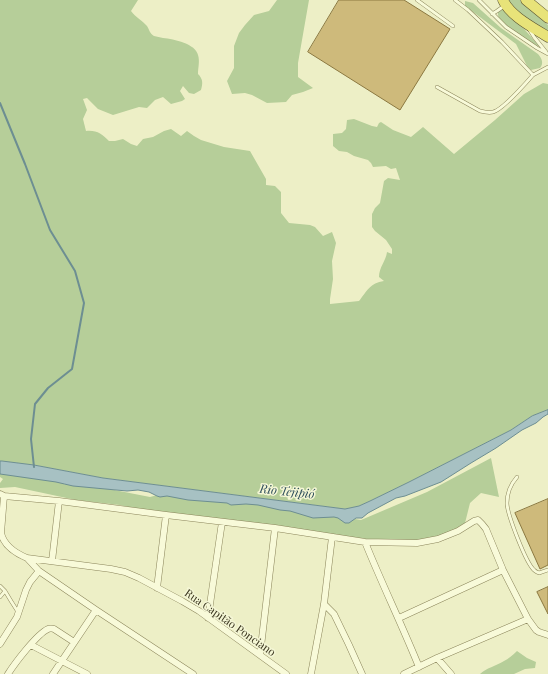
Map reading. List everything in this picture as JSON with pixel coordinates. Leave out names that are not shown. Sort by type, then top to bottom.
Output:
[{"type":"highway","points":[[526,0],[548,18]]},
{"type":"highway","points":[[504,2],[512,12],[548,37]]},
{"type":"street","points":[[2,495],[275,528],[365,542],[417,543],[438,539],[458,531],[478,520],[486,530],[528,619],[536,630],[548,635]]},
{"type":"street","name":"Rua Capitão Ponciano","points":[[2,495],[2,538],[15,553],[27,558],[111,569],[125,572],[139,578],[182,600],[286,674]]},
{"type":"street","points":[[52,561],[59,501]]},
{"type":"street","points":[[157,588],[166,515]]},
{"type":"street","points":[[208,618],[222,522]]},
{"type":"street","points":[[260,655],[275,528]]},
{"type":"street","points":[[312,674],[324,604],[332,537]]},
{"type":"street","points":[[365,542],[419,666]]},
{"type":"street","points":[[27,558],[39,572],[193,674]]},
{"type":"street","points":[[398,618],[504,570]]},
{"type":"street","points":[[0,644],[16,621],[30,582],[39,572]]},
{"type":"street","points":[[324,604],[334,614],[362,674]]},
{"type":"street","points":[[53,674],[96,610]]},
{"type":"street","points":[[404,674],[437,658],[528,619]]},
{"type":"street","points":[[8,674],[31,644],[46,630],[54,628],[74,642]]},
{"type":"street","points":[[31,644],[87,674]]},
{"type":"street","points":[[437,658],[451,674]]},
{"type":"lane","points":[[417,0],[453,26]]},
{"type":"lane","points":[[455,0],[468,10],[533,74]]},
{"type":"lane","points":[[479,0],[506,27],[548,54]]},
{"type":"lane","points":[[492,14],[497,11],[504,2]]},
{"type":"lane","points":[[525,22],[534,38],[548,54]]},
{"type":"lane","points":[[437,87],[480,111],[488,113],[498,109],[509,100],[524,86],[533,74],[548,67]]},
{"type":"lane","points":[[517,477],[511,484],[508,493],[507,504],[510,520],[526,558],[533,570],[540,573],[548,570]]},
{"type":"lane","points":[[0,586],[6,591],[10,601],[19,613]]},
{"type":"lane","points":[[0,597],[6,591]]},
{"type":"green space","points":[[0,0],[138,0],[131,11],[147,26],[153,35],[156,37],[178,41],[193,48],[199,57],[198,74],[202,81],[201,90],[194,94],[189,93],[183,86],[180,91],[185,99],[182,101],[171,104],[163,97],[155,100],[147,108],[139,107],[113,115],[98,109],[87,98],[83,99],[87,110],[83,119],[86,131],[99,133],[109,141],[123,139],[137,146],[143,139],[153,137],[171,129],[181,136],[187,131],[201,140],[224,147],[250,151],[266,179],[266,185],[275,186],[281,192],[281,213],[289,223],[310,225],[315,227],[323,236],[332,232],[336,243],[332,261],[333,279],[330,304],[359,301],[372,286],[384,281],[379,277],[380,270],[387,252],[392,254],[392,249],[386,240],[372,227],[372,214],[380,203],[384,181],[388,178],[400,180],[396,168],[391,169],[386,166],[373,167],[368,160],[354,156],[347,152],[339,151],[333,146],[333,134],[342,133],[346,129],[347,120],[354,119],[377,127],[381,122],[393,130],[411,137],[423,127],[454,154],[524,94],[543,83],[548,84],[548,410],[532,416],[511,430],[409,482],[359,506],[345,509],[103,478],[34,465],[0,461]]},
{"type":"green space","points":[[277,0],[309,0],[298,63],[298,77],[313,88],[292,95],[286,102],[267,103],[245,93],[232,94],[227,81],[234,68],[234,46],[239,33],[254,15],[269,11]]},
{"type":"green space","points":[[507,0],[520,0],[548,25],[548,34],[513,10]]},
{"type":"green space","points":[[465,1],[473,3],[501,28],[538,54],[542,61],[540,68],[531,70],[527,66],[516,44],[465,6]]},
{"type":"green space","points":[[501,6],[504,6],[540,47],[530,42],[502,22],[498,13]]},
{"type":"green space","points":[[491,458],[499,497],[481,493],[470,503],[465,523],[451,533],[435,538],[403,543],[252,528],[120,505],[76,500],[15,487],[0,488],[0,483],[3,479],[0,477],[0,470],[53,478],[150,497],[165,493],[269,504],[361,520],[427,492]]},
{"type":"green space","points":[[517,651],[536,662],[535,668],[525,669],[514,674],[480,674],[506,660]]},
{"type":"water","name":"Rio Tejipió","points":[[548,410],[548,414],[536,423],[522,430],[441,482],[396,498],[368,513],[362,518],[356,518],[349,523],[345,523],[334,517],[313,518],[290,511],[258,505],[231,505],[227,503],[188,500],[167,496],[160,497],[149,492],[138,490],[127,491],[73,486],[0,474],[0,461],[2,461],[34,465],[103,478],[345,509],[359,506],[409,482],[511,430],[532,416]]},
{"type":"building","points":[[339,0],[404,0],[450,29],[400,110],[308,52]]},
{"type":"building","points":[[548,499],[548,565],[540,569],[515,513]]},
{"type":"building","points":[[548,587],[548,614],[537,592]]},
{"type":"waterway","points":[[0,103],[50,230],[75,271],[84,303],[72,369],[48,388],[35,404],[31,439],[34,467]]}]
